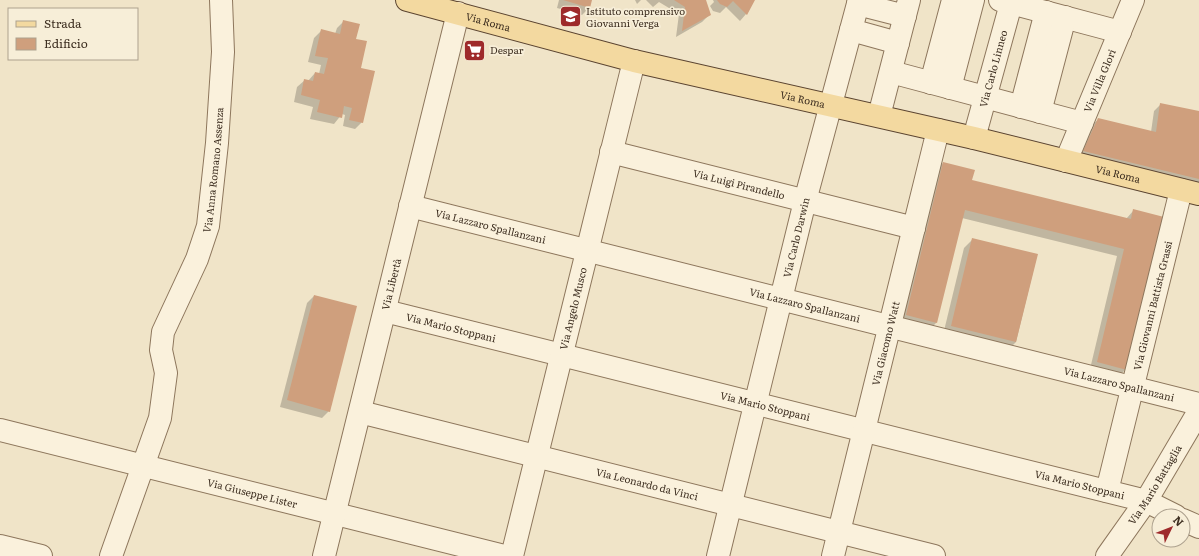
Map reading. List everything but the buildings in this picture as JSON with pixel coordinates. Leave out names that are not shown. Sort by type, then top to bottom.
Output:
[{"type":"main road","name":"Via Roma","points":[[407,0],[634,61],[974,138],[1190,192]]},
{"type":"street","name":"Via Anna Romano Assenza","points":[[144,466],[160,418],[166,373],[161,350],[163,332],[198,259],[208,226],[217,143],[223,52],[221,0]]},
{"type":"street","points":[[941,85],[953,0]]},
{"type":"street","points":[[941,85],[973,0]]},
{"type":"street","name":"Via Villa Glori","points":[[1066,161],[1133,0]]},
{"type":"street","points":[[1008,1],[1120,32]]},
{"type":"street","name":"Via Carlo Linneo","points":[[974,138],[1008,1]]},
{"type":"street","points":[[858,2],[907,8],[879,116]]},
{"type":"street","name":"Via Carlo Darwin","points":[[718,556],[805,201],[858,2]]},
{"type":"street","name":"Via Libertà","points":[[324,556],[458,13]]},
{"type":"street","points":[[1031,109],[1056,15]]},
{"type":"street","points":[[851,30],[898,43]]},
{"type":"street","name":"Via Angelo Musco","points":[[512,556],[634,61]]},
{"type":"street","points":[[891,72],[1082,123]]},
{"type":"street","name":"Via Giacomo Watt","points":[[833,556],[938,130]]},
{"type":"street","name":"Via Luigi Pirandello","points":[[611,152],[914,228]]},
{"type":"street","name":"Via Giovanni Battista Grassi","points":[[1107,492],[1133,387],[1190,192]]},
{"type":"street","name":"Via Lazzaro Spallanzani","points":[[410,206],[1199,404]]},
{"type":"street","name":"Via Mario Stoppani","points":[[385,311],[1107,492],[1146,502],[1159,508]]},
{"type":"street","name":"Via Mario Battaglia","points":[[1108,556],[1146,502],[1199,411]]},
{"type":"street","name":"Via Leonardo da Vinci","points":[[360,412],[934,556]]},
{"type":"street","name":"Via Giuseppe Lister","points":[[0,430],[504,556]]},
{"type":"street","points":[[111,556],[144,466]]},
{"type":"street","points":[[0,546],[41,556]]},
{"type":"place","name":"Istituto comprensivo Giovanni Verga","points":[[571,17]]},
{"type":"place","name":"Despar","points":[[475,50]]}]
